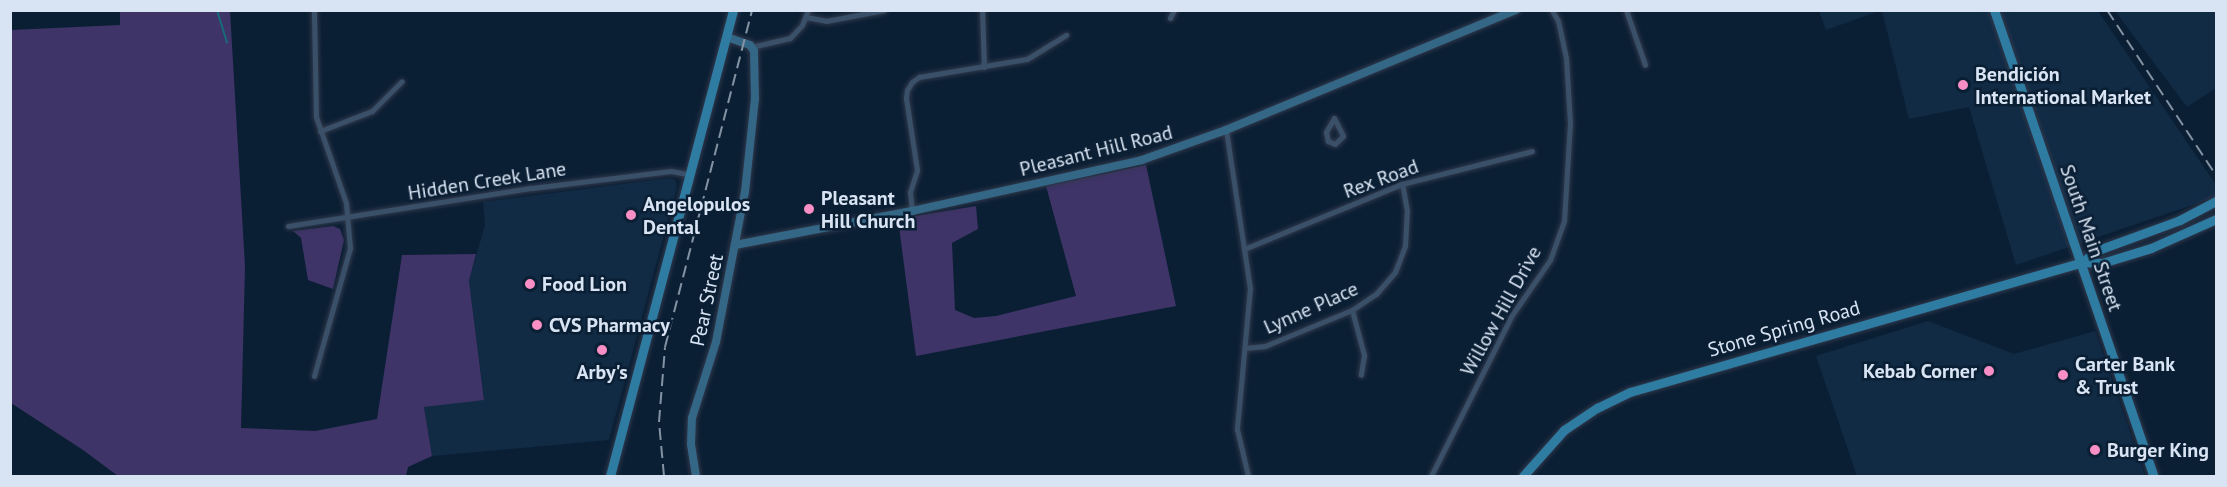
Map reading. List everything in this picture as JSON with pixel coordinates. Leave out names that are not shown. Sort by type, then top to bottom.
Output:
[{"type":"main road","points":[[610,477],[733,10]]},
{"type":"main road","name":"South Main Street","points":[[1994,10],[2154,477]]},
{"type":"main road","name":"Stone Spring Road","points":[[2082,262],[2098,249],[2180,220],[2217,201]]},
{"type":"main road","name":"Stone Spring Road","points":[[1523,477],[1564,430],[1597,408],[1630,392],[2082,262],[2102,263],[2151,248],[2217,219]]},
{"type":"street","points":[[314,10],[315,104],[320,131],[343,190],[349,217],[349,256],[314,376]]},
{"type":"street","points":[[727,37],[751,47],[790,38],[807,14],[826,21],[884,10]]},
{"type":"street","points":[[982,10],[984,67]]},
{"type":"street","points":[[1170,18],[1173,10]]},
{"type":"street","name":"Pleasant Hill Road","points":[[735,245],[912,211],[1142,160],[1226,130],[1516,10]]},
{"type":"street","name":"Willow Hill Drive","points":[[1431,477],[1512,315],[1550,260],[1564,221],[1570,123],[1566,58],[1558,21],[1552,10]]},
{"type":"street","points":[[1626,10],[1645,65]]},
{"type":"street","points":[[912,211],[910,192],[917,170],[907,90],[919,77],[1032,58],[1066,35]]},
{"type":"street","name":"Pear Street","points":[[696,477],[691,444],[692,418],[716,342],[747,174],[755,99],[755,64],[751,47]]},
{"type":"street","points":[[320,131],[372,111],[402,81]]},
{"type":"street","points":[[1334,118],[1337,123],[1343,136],[1340,141],[1332,144],[1326,139],[1326,132],[1334,118]]},
{"type":"street","points":[[1226,130],[1250,288],[1237,429],[1248,477]]},
{"type":"street","name":"Rex Road","points":[[1244,249],[1402,184],[1532,151]]},
{"type":"street","name":"Hidden Creek Lane","points":[[288,225],[532,188],[671,171],[691,175]]},
{"type":"street","name":"Lynne Place","points":[[1245,348],[1265,346],[1352,310],[1376,294],[1395,272],[1405,246],[1407,211],[1402,184]]},
{"type":"street","points":[[1352,310],[1364,355],[1361,375]]},
{"type":"shaded area","points":[[120,11],[230,11],[245,266],[241,428],[315,431],[377,419],[402,255],[476,254],[469,281],[484,400],[424,407],[432,456],[408,467],[406,476],[118,476],[11,403],[11,30],[120,25]]},
{"type":"shaded area","points":[[1819,11],[1879,11],[1826,30]]},
{"type":"shaded area","points":[[1882,11],[2098,11],[2216,185],[2216,197],[2016,265],[1969,107],[1909,119]]},
{"type":"shaded area","points":[[2115,11],[2216,11],[2216,88],[2187,107]]},
{"type":"shaded area","points":[[1146,165],[1176,306],[916,356],[898,219],[976,206],[978,229],[952,243],[955,310],[974,318],[996,316],[1076,296],[1046,186]]},
{"type":"shaded area","points":[[670,178],[675,180],[677,186],[609,440],[432,456],[424,407],[484,399],[469,281],[485,225],[483,202]]},
{"type":"shaded area","points":[[333,226],[340,229],[344,240],[333,289],[308,280],[301,238],[293,231]]},
{"type":"shaded area","points":[[1928,321],[2014,354],[2095,331],[2145,476],[1857,476],[1816,356]]},
{"type":"waterway","points":[[217,10],[227,42]]},
{"type":"railway","points":[[664,476],[659,422],[665,347],[752,10]]},
{"type":"railway","points":[[2107,10],[2216,175]]},
{"type":"place","name":"Bendición International Market","points":[[1963,85]]},
{"type":"place","name":"Pleasant Hill Church","points":[[809,209]]},
{"type":"place","name":"Angelopulos Dental","points":[[631,215]]},
{"type":"place","name":"Food Lion","points":[[530,284]]},
{"type":"place","name":"CVS Pharmacy","points":[[537,325]]},
{"type":"place","name":"Arby's","points":[[602,350]]},
{"type":"place","name":"Kebab Corner","points":[[1989,371]]},
{"type":"place","name":"Carter Bank & Trust","points":[[2063,375]]},
{"type":"place","name":"Burger King","points":[[2095,450]]}]
